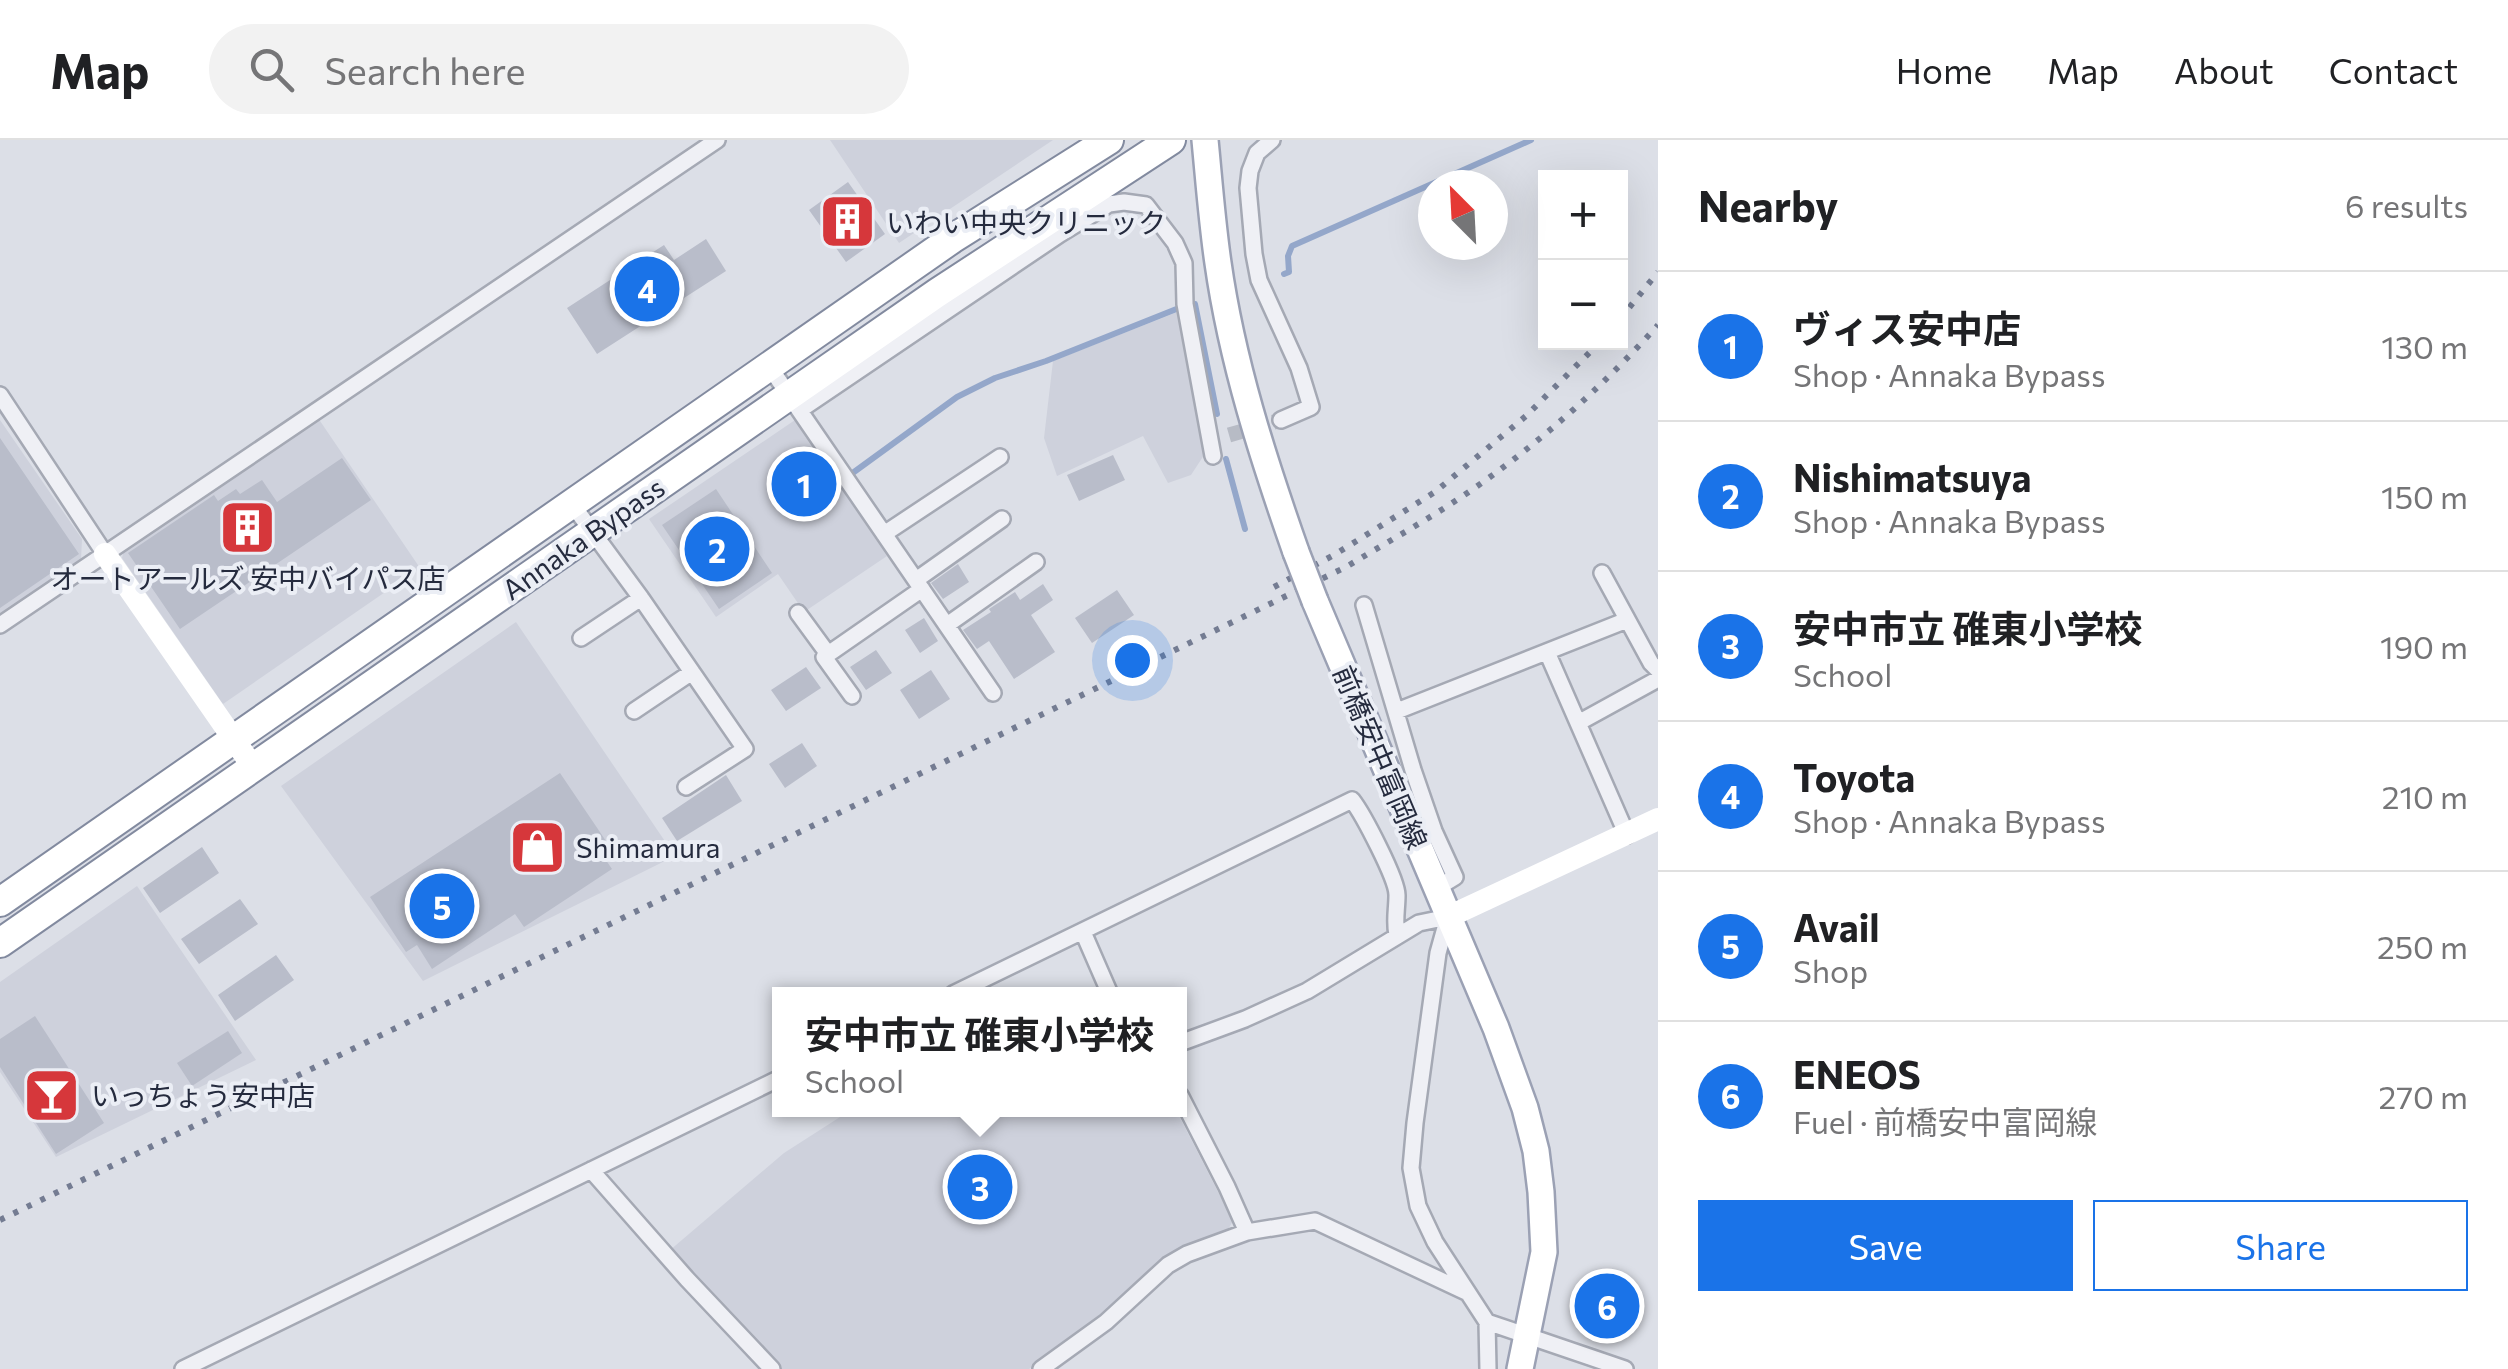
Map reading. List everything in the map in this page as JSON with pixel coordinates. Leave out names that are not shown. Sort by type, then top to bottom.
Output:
[{"type":"highway","name":"Annaka Bypass","points":[[0,902],[952,239],[1109,140]]},
{"type":"highway","name":"Annaka Bypass","points":[[0,943],[592,532],[794,403],[937,293],[1082,210],[1171,140]]},
{"type":"main road","name":"前橋安中富岡線","points":[[1206,140],[1235,258],[1232,336],[1260,447],[1315,601],[1496,1028],[1526,1108],[1536,1151],[1544,1252],[1520,1369]]},
{"type":"street","points":[[0,625],[716,140]]},
{"type":"street","points":[[1272,140],[1257,152],[1250,171],[1235,258],[1259,280],[1300,368],[1311,407],[1281,420]]},
{"type":"street","points":[[1082,210],[1124,202],[1146,204],[1175,242],[1184,263],[1185,304],[1212,448],[1229,436]]},
{"type":"street","points":[[769,366],[993,692]]},
{"type":"street","points":[[0,395],[253,766]]},
{"type":"street","points":[[884,534],[1000,457]]},
{"type":"street","points":[[572,504],[745,749],[686,788]]},
{"type":"street","points":[[852,696],[824,656],[1002,520]]},
{"type":"street","points":[[946,625],[1036,562]]},
{"type":"street","points":[[1602,573],[1658,670]]},
{"type":"street","points":[[581,638],[640,598]]},
{"type":"street","points":[[1364,605],[1412,770],[1455,877],[1437,888]]},
{"type":"street","points":[[798,613],[828,654]]},
{"type":"street","points":[[1397,711],[1627,620]]},
{"type":"street","points":[[1547,652],[1627,835]]},
{"type":"street","points":[[634,712],[692,672]]},
{"type":"street","points":[[1578,723],[1658,679]]},
{"type":"street","points":[[968,987],[1352,800],[1362,813],[1398,891],[1394,922],[1398,936]]},
{"type":"street","points":[[1187,1040],[1245,1020],[1307,990],[1419,922],[1448,917],[1658,819]]},
{"type":"street","points":[[1448,917],[1438,953],[1411,1168],[1418,1206],[1435,1242],[1487,1322],[1488,1369]]},
{"type":"street","points":[[1082,932],[1107,987]]},
{"type":"street","points":[[183,1369],[772,1082]]},
{"type":"street","points":[[1187,1109],[1246,1232]]},
{"type":"street","points":[[591,1170],[772,1369]]},
{"type":"street","points":[[1041,1369],[1106,1322],[1168,1265],[1246,1232],[1316,1222],[1466,1292]]},
{"type":"street","points":[[1487,1322],[1625,1369]]},
{"type":"shaded area","points":[[830,140],[1053,140],[899,243]]},
{"type":"shaded area","points":[[1180,311],[1206,452],[1191,475],[1168,483],[1143,436],[1057,476],[1044,438],[1053,361]]},
{"type":"shaded area","points":[[318,418],[420,568],[223,704],[122,558],[124,550]]},
{"type":"shaded area","points":[[0,420],[82,539],[81,560],[0,615]]},
{"type":"shaded area","points":[[795,420],[887,556],[804,612],[778,574],[716,617],[649,519]]},
{"type":"shaded area","points":[[516,622],[675,856],[423,981],[281,786]]},
{"type":"shaded area","points":[[137,886],[256,1060],[56,1157],[0,1072],[0,982]]},
{"type":"shaded area","points":[[840,1117],[1180,1117],[1233,1221],[1227,1231],[1167,1255],[1107,1313],[1029,1369],[781,1369],[669,1251],[784,1153]]},
{"type":"building","name":"いわい中央クリニック","points":[[848,182],[885,234],[846,262],[809,210]]},
{"type":"building","points":[[706,239],[726,271],[597,354],[567,308],[664,245],[674,260]]},
{"type":"building","points":[[0,438],[79,554],[0,608]]},
{"type":"building","points":[[1113,455],[1125,480],[1079,501],[1067,475]]},
{"type":"building","name":"オートアールズ 安中バイパス店","points":[[342,458],[371,500],[180,629],[128,553],[214,495],[218,501],[236,489],[240,494],[262,480],[277,502]]},
{"type":"building","points":[[812,458],[831,486],[795,510],[776,481]]},
{"type":"building","points":[[716,489],[772,573],[719,609],[662,525]]},
{"type":"building","points":[[958,564],[969,582],[943,599],[931,583]]},
{"type":"building","points":[[1043,584],[1053,600],[1031,615],[1055,652],[1014,679],[989,641],[977,649],[963,630],[1015,592],[1020,600]]},
{"type":"building","points":[[1117,590],[1134,615],[1092,643],[1075,618]]},
{"type":"building","points":[[924,618],[938,641],[920,653],[905,630]]},
{"type":"building","points":[[876,650],[892,673],[866,690],[850,667]]},
{"type":"building","points":[[806,667],[821,688],[786,711],[771,690]]},
{"type":"building","points":[[931,670],[950,699],[919,719],[900,690]]},
{"type":"building","points":[[802,743],[817,766],[785,788],[769,764]]},
{"type":"building","points":[[560,773],[608,844],[599,850],[612,869],[524,927],[515,914],[432,969],[417,945],[406,952],[370,897]]},
{"type":"building","points":[[726,775],[742,801],[677,841],[662,818]]},
{"type":"building","points":[[202,847],[219,873],[160,913],[143,888]]},
{"type":"building","points":[[240,899],[258,924],[199,964],[181,939]]},
{"type":"building","points":[[276,955],[294,980],[235,1021],[218,995]]},
{"type":"building","name":"いっちょう安中店","points":[[35,1016],[104,1123],[56,1154],[0,1067],[0,1039]]},
{"type":"building","points":[[228,1031],[242,1053],[192,1086],[177,1063]]},
{"type":"waterway","points":[[1284,274],[1289,272],[1292,246],[1531,140]]},
{"type":"waterway","points":[[1195,304],[1217,414]]},
{"type":"waterway","points":[[854,472],[957,397],[995,378],[1179,308]]},
{"type":"waterway","points":[[1226,459],[1245,529]]},
{"type":"tunnel","points":[[1229,435],[1281,420]]},
{"type":"railway","points":[[1628,309],[1658,272]]},
{"type":"railway","points":[[0,1220],[1346,567],[1446,507],[1531,446],[1610,376],[1658,325]]},
{"type":"railway","points":[[1274,587],[1435,492],[1526,416],[1592,350]]},
{"type":"place","name":"いわい中央クリニック","points":[[847,222]]},
{"type":"place","name":"Toyota","points":[[647,289]]},
{"type":"place","name":"ヴィス安中店","points":[[804,484]]},
{"type":"place","name":"オートアールズ 安中バイパス店","points":[[248,527]]},
{"type":"place","name":"Nishimatsuya","points":[[717,549]]},
{"type":"place","name":"Shimamura","points":[[537,847]]},
{"type":"place","name":"Avail","points":[[442,906]]},
{"type":"place","name":"いっちょう安中店","points":[[52,1095]]},
{"type":"place","name":"安中市立 碓東小学校","points":[[980,1187]]},
{"type":"place","name":"ENEOS","points":[[1607,1306]]}]
